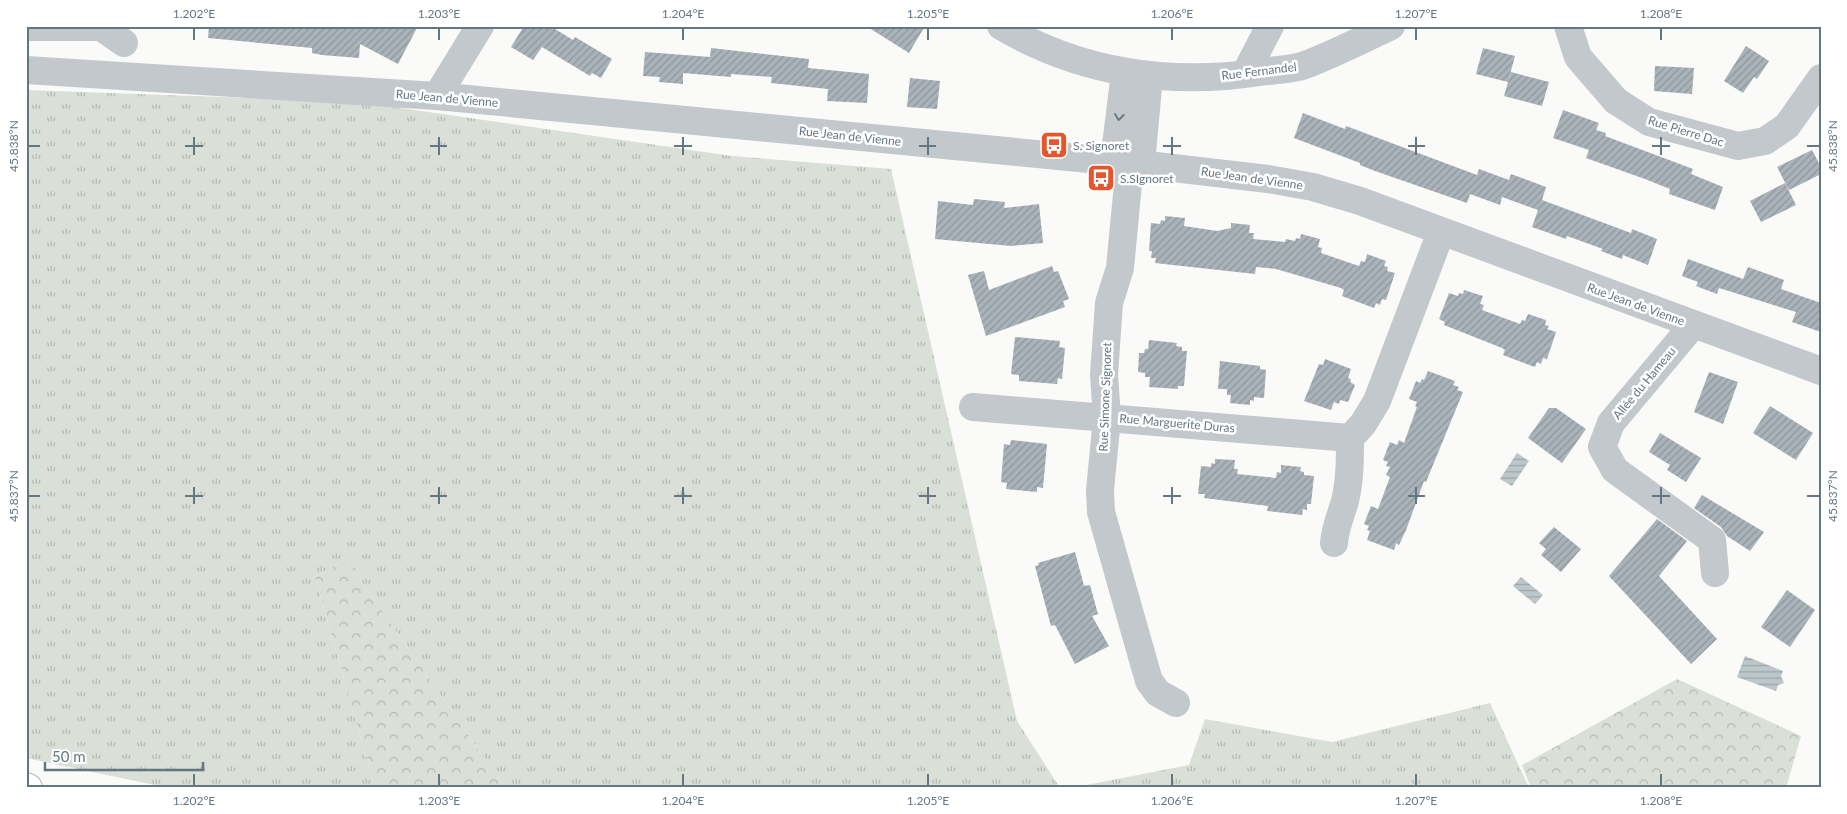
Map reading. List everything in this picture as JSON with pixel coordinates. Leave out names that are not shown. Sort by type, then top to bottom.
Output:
[{"type":"street","points":[[437,96],[480,26]]},
{"type":"street","name":"Rue Fernandel","points":[[1001,26],[1057,54],[1137,74],[1200,78],[1303,66],[1391,26]]},
{"type":"street","points":[[1245,74],[1270,26]]},
{"type":"street","name":"Rue Pierre Dac","points":[[1568,26],[1578,57],[1616,100],[1649,122],[1738,146],[1764,141],[1788,126],[1821,78]]},
{"type":"street","points":[[26,27],[101,27],[124,43]]},
{"type":"street","name":"Rue Jean de Vienne","points":[[26,70],[437,96],[1268,178],[1313,187],[1360,201],[1693,325],[1821,370]]},
{"type":"street","points":[[1128,163],[1137,74]]},
{"type":"street","name":"Rue Simone Signoret","points":[[1128,163],[1120,268],[1109,303],[1104,375],[1107,418],[1100,490],[1101,512],[1149,681],[1158,693],[1176,704]]},
{"type":"street","points":[[1334,543],[1335,529],[1344,502],[1350,469],[1350,438],[1363,424],[1377,401],[1441,232]]},
{"type":"street","name":"Allée du Hameau","points":[[1693,325],[1611,423],[1602,448],[1615,470],[1712,540],[1715,573]]},
{"type":"street","name":"Rue Marguerite Duras","points":[[974,407],[1350,438]]},
{"type":"green space","points":[[26,90],[359,102],[732,156],[891,169],[1017,721],[1060,788],[505,788],[346,559],[315,577],[375,788],[169,788],[26,758]]},
{"type":"green space","points":[[346,559],[505,788],[375,788],[315,577]]},
{"type":"green space","points":[[1677,679],[1801,736],[1786,788],[1531,788],[1522,765]]},
{"type":"green space","points":[[1490,703],[1529,788],[1071,788],[1189,765],[1205,719],[1332,742]]},
{"type":"shaded area","points":[[1517,453],[1529,461],[1512,486],[1500,479]]},
{"type":"shaded area","points":[[1521,577],[1543,595],[1535,604],[1513,586]]},
{"type":"shaded area","points":[[1745,656],[1783,671],[1781,676],[1784,683],[1778,685],[1776,691],[1737,677]]},
{"type":"building","points":[[209,26],[418,26],[398,64],[360,44],[359,58],[322,55],[312,53],[312,48],[208,38]]},
{"type":"building","points":[[524,26],[550,26],[573,40],[575,37],[612,59],[601,78],[592,73],[590,76],[542,47],[533,60],[511,47]]},
{"type":"building","points":[[866,26],[925,26],[909,53]]},
{"type":"building","points":[[1746,46],[1769,61],[1757,79],[1754,77],[1743,93],[1724,81]]},
{"type":"building","points":[[711,48],[809,59],[808,68],[869,74],[867,103],[827,101],[828,89],[771,83],[772,77],[731,74],[731,77],[683,73],[683,84],[659,82],[660,77],[643,76],[645,52],[710,57]]},
{"type":"building","points":[[1483,48],[1515,56],[1508,82],[1476,74]]},
{"type":"building","points":[[1655,66],[1694,68],[1692,94],[1654,91]]},
{"type":"building","points":[[1511,72],[1549,82],[1542,106],[1504,96]]},
{"type":"building","points":[[910,78],[940,81],[937,109],[907,107]]},
{"type":"building","points":[[1563,110],[1599,123],[1596,130],[1606,133],[1605,136],[1693,169],[1691,174],[1723,187],[1715,210],[1669,194],[1670,189],[1586,158],[1589,150],[1553,138]]},
{"type":"building","points":[[1303,113],[1345,129],[1346,126],[1477,175],[1479,169],[1509,180],[1511,174],[1546,187],[1542,200],[1631,233],[1632,229],[1657,239],[1648,265],[1623,255],[1622,259],[1601,251],[1603,249],[1567,236],[1566,239],[1532,227],[1538,210],[1502,197],[1500,205],[1470,194],[1467,203],[1375,171],[1360,165],[1360,163],[1294,138]]},
{"type":"building","points":[[1812,150],[1821,167],[1821,174],[1789,190],[1777,167]]},
{"type":"building","points":[[1785,183],[1796,205],[1761,222],[1750,201]]},
{"type":"building","points":[[974,199],[1005,202],[1004,208],[1039,204],[1043,243],[1011,246],[935,239],[938,201],[973,205]]},
{"type":"building","points":[[1165,216],[1185,218],[1184,226],[1217,231],[1231,228],[1231,223],[1250,225],[1249,233],[1254,233],[1253,239],[1285,242],[1286,239],[1295,241],[1296,238],[1300,239],[1301,234],[1320,239],[1318,247],[1322,248],[1321,253],[1359,266],[1361,261],[1365,262],[1367,254],[1386,261],[1384,266],[1388,267],[1387,271],[1395,273],[1386,300],[1382,299],[1380,305],[1376,303],[1374,308],[1342,296],[1344,290],[1341,288],[1276,269],[1256,267],[1255,274],[1155,263],[1156,258],[1151,258],[1152,251],[1149,251],[1151,223],[1160,224],[1161,220],[1165,221]]},
{"type":"building","points":[[1688,259],[1743,279],[1748,267],[1784,280],[1781,289],[1821,303],[1821,332],[1792,322],[1796,312],[1719,288],[1717,294],[1696,286],[1698,282],[1682,276]]},
{"type":"building","points":[[1052,266],[1054,272],[1058,271],[1069,299],[1063,301],[1065,307],[986,336],[968,275],[984,271],[989,290]]},
{"type":"building","points":[[1464,290],[1483,296],[1480,304],[1484,305],[1482,310],[1520,324],[1522,320],[1525,321],[1528,314],[1546,320],[1545,325],[1549,326],[1547,329],[1556,332],[1547,359],[1543,358],[1541,364],[1537,362],[1535,367],[1503,355],[1505,350],[1502,348],[1444,325],[1445,322],[1439,319],[1449,293],[1458,296],[1459,293],[1463,294]]},
{"type":"building","points":[[1015,337],[1060,341],[1059,347],[1065,348],[1062,379],[1058,378],[1057,384],[1019,381],[1019,375],[1011,374]]},
{"type":"building","points":[[1149,340],[1177,343],[1176,346],[1182,347],[1182,351],[1187,351],[1184,386],[1178,386],[1178,389],[1149,387],[1150,377],[1145,377],[1145,373],[1138,372],[1139,353],[1144,353],[1145,349],[1148,349]]},
{"type":"building","points":[[1325,359],[1351,369],[1348,378],[1355,385],[1348,402],[1340,400],[1339,404],[1334,402],[1331,410],[1304,401],[1319,364],[1323,365]]},
{"type":"building","points":[[1220,361],[1260,366],[1260,369],[1266,370],[1264,398],[1254,397],[1254,401],[1250,400],[1250,405],[1230,403],[1231,395],[1227,395],[1227,389],[1218,389]]},
{"type":"building","points":[[1428,371],[1455,381],[1453,385],[1459,387],[1457,390],[1463,392],[1426,482],[1424,481],[1406,530],[1399,545],[1396,543],[1394,550],[1367,540],[1370,531],[1367,530],[1369,526],[1364,524],[1371,506],[1378,509],[1390,477],[1386,475],[1390,467],[1386,466],[1388,462],[1383,460],[1390,442],[1397,445],[1399,440],[1404,443],[1417,407],[1415,406],[1417,402],[1409,399],[1416,381],[1420,383],[1422,379],[1424,380]]},
{"type":"building","points":[[1709,372],[1738,382],[1723,424],[1694,412]]},
{"type":"building","points":[[1770,406],[1813,433],[1796,460],[1753,433]]},
{"type":"building","points":[[1549,408],[1556,408],[1586,429],[1562,463],[1528,438]]},
{"type":"building","points":[[1660,433],[1701,458],[1686,482],[1667,470],[1670,465],[1649,452]]},
{"type":"building","points":[[1011,440],[1047,444],[1043,488],[1037,487],[1037,492],[1006,489],[1007,483],[1001,482],[1004,444],[1010,445]]},
{"type":"building","points":[[1215,459],[1235,460],[1234,469],[1238,469],[1237,474],[1276,478],[1277,472],[1281,473],[1281,465],[1301,467],[1300,471],[1304,472],[1304,475],[1314,476],[1311,504],[1307,504],[1307,510],[1303,509],[1302,515],[1267,511],[1268,506],[1204,498],[1205,494],[1198,494],[1201,466],[1211,467],[1211,463],[1215,464]]},
{"type":"building","points":[[1702,495],[1764,532],[1750,551],[1727,536],[1721,527],[1694,508]]},
{"type":"building","points":[[1657,519],[1687,541],[1659,576],[1717,639],[1691,664],[1609,576]]},
{"type":"building","points":[[1554,527],[1581,549],[1561,572],[1541,555],[1546,549],[1539,543]]},
{"type":"building","points":[[1075,552],[1084,586],[1090,585],[1098,614],[1092,616],[1109,646],[1075,664],[1055,625],[1051,626],[1035,566],[1039,565],[1038,563]]},
{"type":"building","points":[[1787,590],[1815,610],[1790,647],[1761,627]]},
{"type":"place","name":"S. Signoret","points":[[1054,145]]},
{"type":"place","name":"S.SIgnoret","points":[[1101,178]]}]
